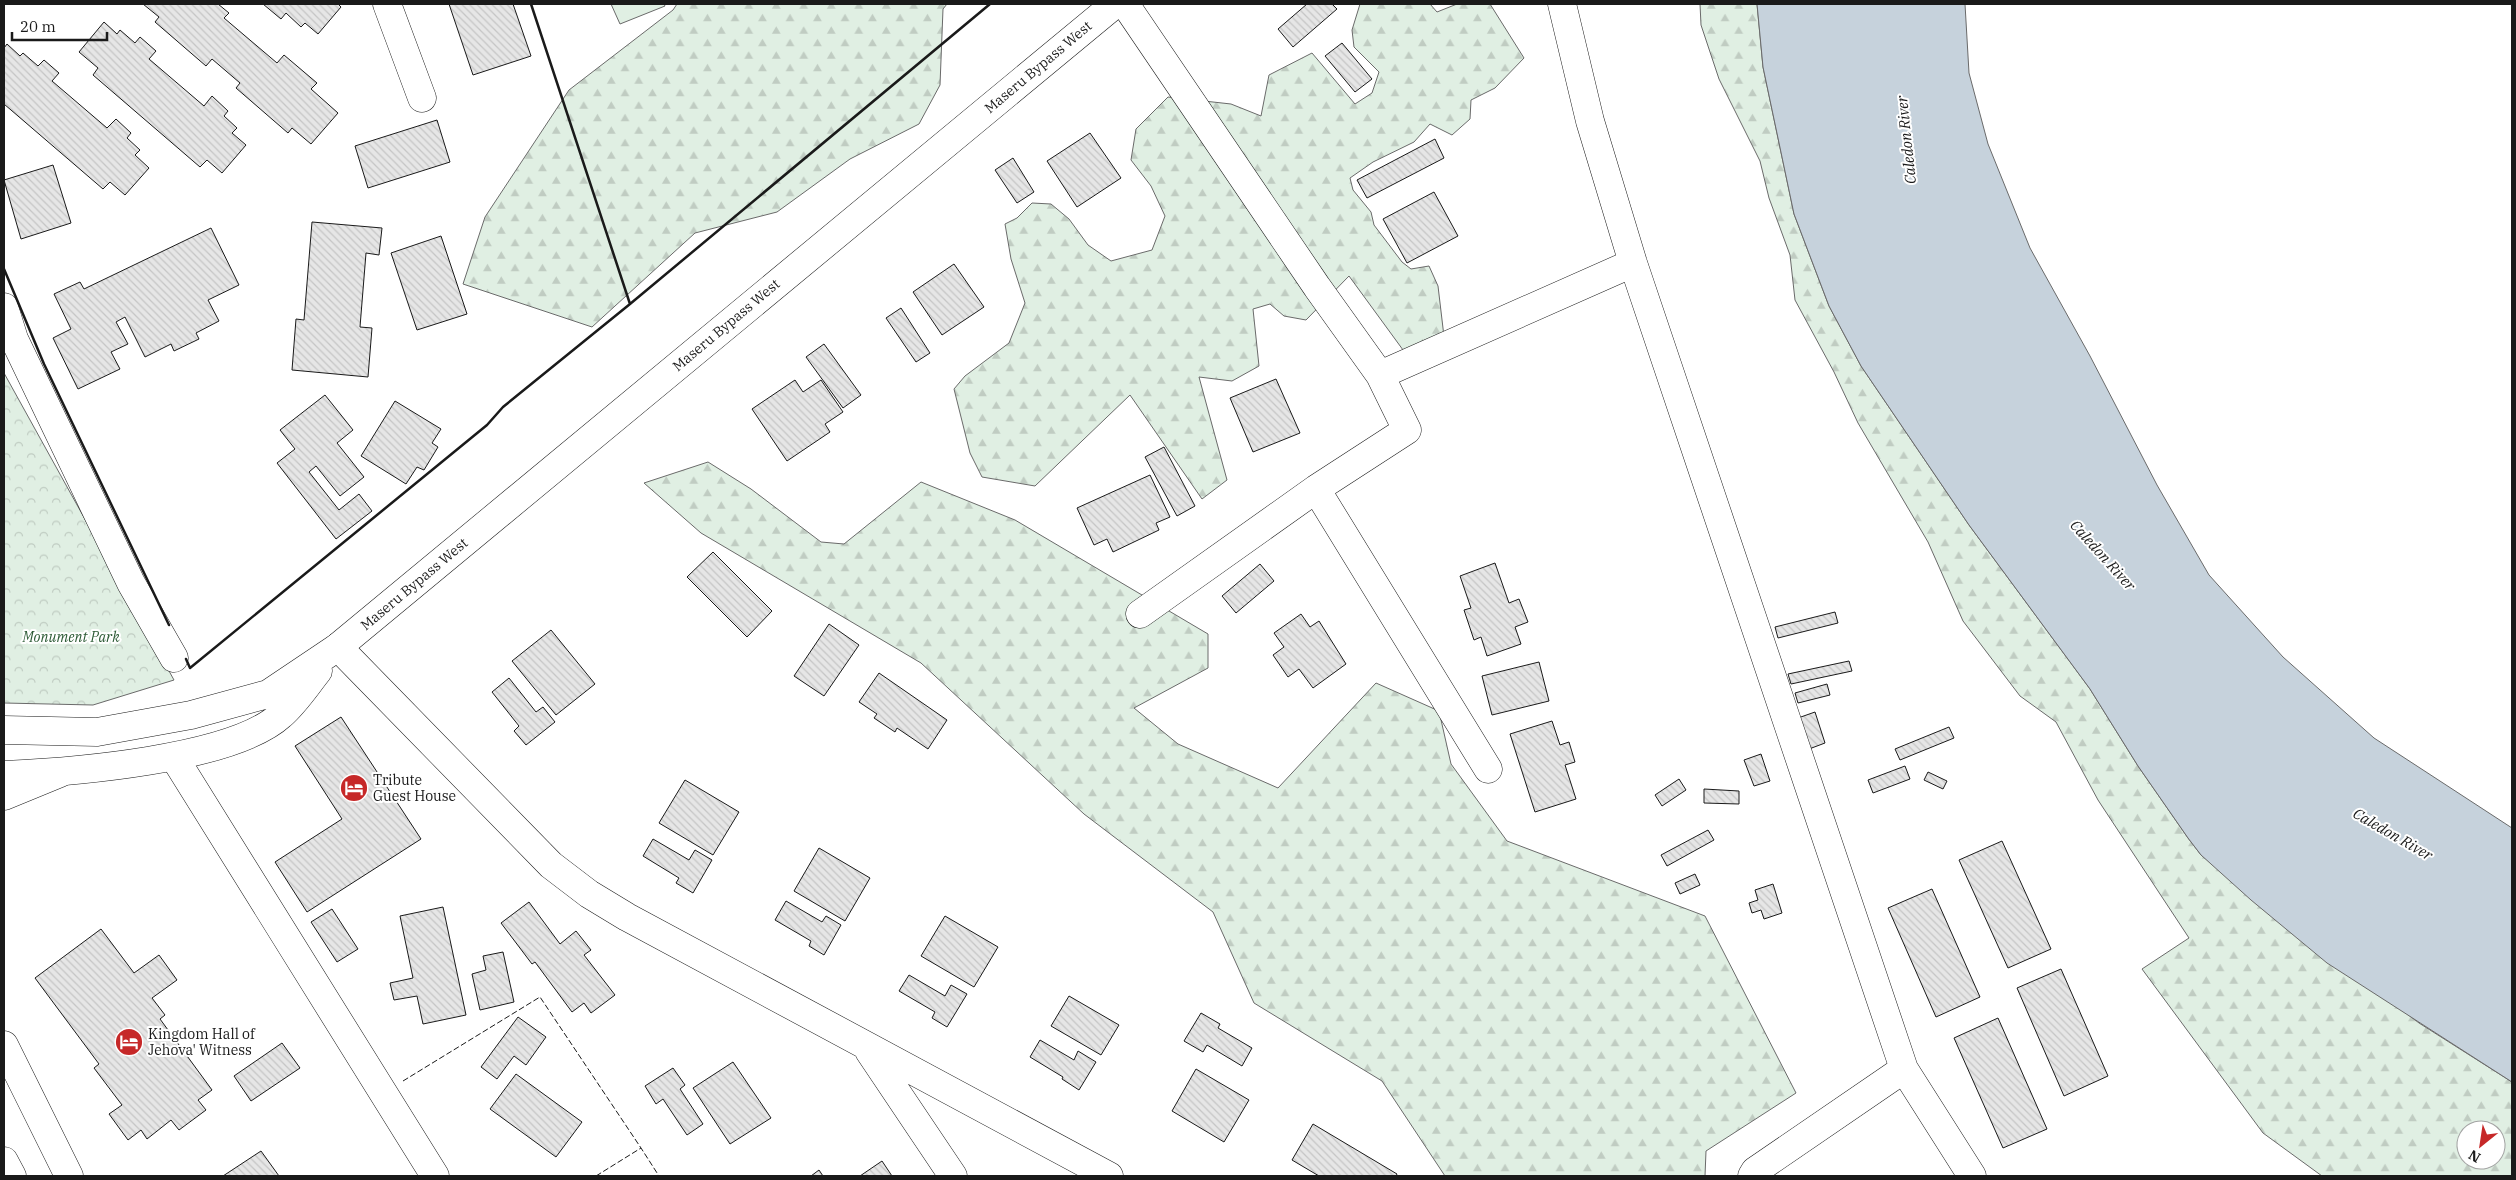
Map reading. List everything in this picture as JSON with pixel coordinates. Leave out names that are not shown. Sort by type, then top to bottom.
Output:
[{"type":"main road","points":[[387,4],[422,98]]},
{"type":"main road","name":"Maseru Bypass West","points":[[4,730],[97,732],[191,715],[268,694],[338,647],[1115,4]]},
{"type":"main road","points":[[1125,4],[1317,287],[1380,375],[1407,430],[1316,489],[1140,614]]},
{"type":"main road","points":[[1562,4],[1590,121],[1633,263],[1904,1069],[1972,1176]]},
{"type":"main road","points":[[1380,375],[1633,263]]},
{"type":"main road","points":[[4,307],[14,339],[131,583],[174,658]]},
{"type":"main road","points":[[1316,489],[1488,769]]},
{"type":"main road","points":[[338,647],[551,865],[589,894],[867,1048],[1109,1176]]},
{"type":"main road","name":"Maseru Bypass West","points":[[4,774],[60,773],[174,757],[242,739],[281,716],[338,647]]},
{"type":"main road","points":[[174,757],[436,1176]]},
{"type":"main road","points":[[4,796],[60,773]]},
{"type":"main road","points":[[4,1045],[69,1176]]},
{"type":"main road","points":[[867,1048],[954,1176]]},
{"type":"main road","points":[[1752,1176],[1755,1171],[1904,1069]]},
{"type":"main road","points":[[4,1161],[12,1176]]},
{"type":"green space","points":[[611,4],[664,4],[665,6],[620,24]]},
{"type":"green space","points":[[677,4],[947,4],[943,9],[940,85],[919,124],[850,159],[777,212],[695,233],[592,327],[463,284],[485,217],[569,90],[673,10]]},
{"type":"green space","points":[[1360,4],[1430,4],[1437,12],[1457,4],[1490,4],[1524,58],[1495,88],[1471,100],[1470,119],[1452,135],[1430,124],[1414,142],[1373,162],[1350,178],[1353,190],[1371,212],[1374,225],[1402,262],[1411,269],[1429,266],[1438,286],[1445,345],[1414,365],[1349,276],[1306,320],[1284,316],[1270,304],[1253,309],[1259,366],[1232,381],[1199,377],[1227,480],[1202,499],[1130,395],[1035,486],[982,477],[970,453],[954,389],[965,376],[1009,343],[1025,303],[1011,259],[1005,224],[1017,218],[1032,203],[1051,204],[1069,219],[1088,245],[1111,261],[1152,250],[1165,216],[1151,186],[1131,160],[1136,129],[1168,97],[1231,104],[1261,116],[1269,75],[1312,53],[1355,104],[1372,93],[1379,72],[1354,47],[1352,30]]},
{"type":"green space","points":[[1700,4],[1757,4],[1763,67],[1794,214],[1829,306],[1861,366],[1969,525],[2090,689],[2138,766],[2201,855],[2419,1023],[2512,1082],[2512,1176],[2322,1176],[2263,1133],[2142,969],[2189,938],[2098,800],[2056,722],[2020,696],[1963,621],[1928,542],[1858,423],[1834,372],[1795,300],[1790,255],[1769,198],[1760,161],[1719,79],[1701,25]]},
{"type":"green space","name":"Monument Park","points":[[4,373],[174,680],[93,705],[4,703]]},
{"type":"green space","points":[[708,462],[751,489],[821,542],[844,544],[921,482],[1015,520],[1208,634],[1208,668],[1134,708],[1178,744],[1278,788],[1376,683],[1439,711],[1451,764],[1507,841],[1705,916],[1796,1093],[1706,1151],[1705,1176],[1445,1176],[1382,1081],[1254,1003],[1213,912],[1084,814],[921,663],[701,533],[644,483]]},
{"type":"water","name":"Caledon River","points":[[1757,4],[1965,4],[1969,73],[1988,144],[2030,248],[2090,356],[2157,485],[2209,575],[2283,657],[2374,738],[2512,828],[2512,1082],[2327,963],[2251,900],[2201,855],[2188,838],[2138,766],[2090,689],[1969,525],[1861,366],[1829,306],[1794,214],[1763,67]]},
{"type":"building","points":[[143,4],[218,4],[229,13],[224,18],[277,63],[284,55],[317,83],[311,89],[338,113],[311,144],[292,128],[288,133],[236,88],[240,83],[212,59],[206,66],[155,22],[159,17]]},
{"type":"building","points":[[263,4],[338,4],[341,7],[318,34],[305,23],[301,27],[286,13],[281,19]]},
{"type":"building","points":[[449,4],[513,4],[531,56],[473,75]]},
{"type":"building","points":[[1307,4],[1332,4],[1337,9],[1293,47],[1278,29]]},
{"type":"building","points":[[104,22],[117,34],[120,30],[135,43],[140,37],[156,51],[149,59],[204,106],[212,96],[228,111],[224,116],[237,128],[232,133],[246,145],[222,173],[207,160],[200,167],[93,75],[98,68],[79,52]]},
{"type":"building","points":[[1342,43],[1372,79],[1355,92],[1325,56]]},
{"type":"building","points":[[7,44],[20,56],[23,53],[38,66],[44,60],[59,73],[52,81],[107,128],[116,119],[131,133],[127,138],[140,150],[135,155],[149,168],[125,195],[110,182],[103,189],[4,104],[4,48]]},
{"type":"building","points":[[437,120],[450,162],[368,188],[355,146]]},
{"type":"building","points":[[1090,133],[1121,178],[1077,207],[1047,161]]},
{"type":"building","points":[[1435,139],[1444,158],[1367,198],[1357,180]]},
{"type":"building","points":[[1013,158],[1034,192],[1017,203],[995,170]]},
{"type":"building","points":[[53,165],[71,223],[21,239],[4,180]]},
{"type":"building","points":[[1434,192],[1458,236],[1407,263],[1383,219]]},
{"type":"building","points":[[312,222],[382,228],[379,255],[366,253],[360,327],[372,328],[368,377],[292,370],[296,319],[304,320]]},
{"type":"building","points":[[211,228],[239,285],[208,300],[219,321],[196,333],[199,339],[174,351],[171,344],[145,357],[125,317],[116,322],[128,344],[111,352],[120,369],[78,389],[53,338],[71,329],[54,294],[80,282],[84,289]]},
{"type":"building","points":[[441,236],[467,314],[417,330],[391,253]]},
{"type":"building","points":[[954,264],[984,307],[942,335],[913,292]]},
{"type":"building","points":[[901,308],[930,353],[916,362],[886,318]]},
{"type":"building","points":[[824,344],[861,395],[843,408],[806,357]]},
{"type":"building","points":[[1276,379],[1300,433],[1253,452],[1230,398]]},
{"type":"building","points":[[795,380],[803,392],[821,380],[843,412],[825,424],[830,432],[787,461],[752,409]]},
{"type":"building","points":[[325,395],[353,430],[337,443],[364,477],[340,496],[316,466],[309,472],[339,510],[359,494],[372,511],[336,539],[277,463],[295,449],[280,430]]},
{"type":"building","points":[[395,401],[441,429],[432,443],[438,447],[424,470],[417,467],[406,484],[361,456]]},
{"type":"building","points":[[1164,447],[1195,506],[1177,516],[1145,457]]},
{"type":"building","points":[[1150,475],[1170,517],[1156,523],[1159,530],[1113,552],[1107,539],[1094,545],[1077,508]]},
{"type":"building","points":[[713,552],[772,611],[747,637],[687,577]]},
{"type":"building","points":[[1495,563],[1509,603],[1519,599],[1528,622],[1515,627],[1521,644],[1487,656],[1481,637],[1474,640],[1464,610],[1471,608],[1460,576]]},
{"type":"building","points":[[1260,564],[1274,581],[1236,613],[1222,596]]},
{"type":"building","points":[[1835,612],[1838,623],[1778,638],[1775,627]]},
{"type":"building","points":[[1301,614],[1310,627],[1319,621],[1346,664],[1313,688],[1299,669],[1288,677],[1273,655],[1284,647],[1274,633]]},
{"type":"building","points":[[829,624],[859,645],[824,696],[794,676]]},
{"type":"building","points":[[551,630],[595,684],[556,715],[512,661]]},
{"type":"building","points":[[1849,661],[1852,671],[1791,684],[1788,674]]},
{"type":"building","points":[[1539,662],[1549,701],[1492,715],[1482,676]]},
{"type":"building","points":[[879,673],[947,720],[928,749],[897,728],[895,732],[874,718],[877,714],[859,702]]},
{"type":"building","points":[[509,678],[536,712],[543,707],[555,722],[526,745],[514,731],[519,726],[492,692]]},
{"type":"building","points":[[1827,684],[1830,695],[1798,703],[1795,693]]},
{"type":"building","points":[[1815,712],[1825,743],[1809,749],[1798,718]]},
{"type":"building","points":[[341,717],[421,839],[307,912],[275,862],[342,819],[295,746]]},
{"type":"building","points":[[1552,721],[1560,745],[1569,742],[1575,762],[1565,765],[1576,799],[1535,812],[1510,734]]},
{"type":"building","points":[[1949,727],[1954,738],[1900,760],[1895,749]]},
{"type":"building","points":[[1761,754],[1770,781],[1754,786],[1744,760]]},
{"type":"building","points":[[1905,766],[1910,779],[1873,793],[1868,780]]},
{"type":"building","points":[[1928,772],[1947,781],[1943,789],[1924,780]]},
{"type":"building","points":[[1679,779],[1686,790],[1662,806],[1655,795]]},
{"type":"building","points":[[685,780],[739,812],[713,855],[659,823]]},
{"type":"building","points":[[1704,789],[1739,791],[1739,804],[1704,803]]},
{"type":"building","points":[[1708,830],[1714,840],[1667,866],[1661,855]]},
{"type":"building","points":[[653,839],[689,860],[695,850],[712,860],[693,893],[676,883],[679,878],[643,856]]},
{"type":"building","points":[[2002,841],[2051,949],[2008,968],[1959,860]]},
{"type":"building","points":[[819,848],[870,878],[845,921],[794,891]]},
{"type":"building","points":[[1695,874],[1700,885],[1680,894],[1675,883]]},
{"type":"building","points":[[1773,884],[1782,913],[1764,919],[1761,910],[1752,913],[1749,903],[1758,900],[1755,890]]},
{"type":"building","points":[[1932,889],[1980,997],[1936,1017],[1888,908]]},
{"type":"building","points":[[786,901],[822,922],[826,916],[841,925],[824,955],[809,946],[811,941],[775,920]]},
{"type":"building","points":[[529,902],[560,944],[576,931],[591,950],[584,955],[615,995],[591,1013],[584,1003],[572,1012],[535,962],[532,964],[501,923]]},
{"type":"building","points":[[443,907],[466,1015],[423,1024],[417,996],[394,1000],[390,983],[413,978],[400,916]]},
{"type":"building","points":[[332,909],[358,949],[337,962],[311,922]]},
{"type":"building","points":[[945,916],[998,947],[974,987],[921,956]]},
{"type":"building","name":"Kingdom Hall of Jehova' Witness","points":[[101,929],[134,973],[159,955],[177,980],[152,998],[165,1015],[160,1019],[212,1090],[198,1100],[206,1110],[179,1130],[171,1120],[147,1139],[141,1130],[128,1140],[109,1114],[122,1105],[94,1068],[99,1064],[35,978]]},
{"type":"building","points":[[503,952],[514,1002],[480,1010],[472,974],[486,970],[483,956]]},
{"type":"building","points":[[2061,969],[2108,1076],[2064,1096],[2017,988]]},
{"type":"building","points":[[909,975],[945,996],[951,985],[967,994],[947,1027],[932,1018],[935,1012],[899,991]]},
{"type":"building","points":[[1069,996],[1119,1025],[1101,1055],[1051,1026]]},
{"type":"building","points":[[1201,1013],[1220,1024],[1218,1028],[1252,1048],[1242,1066],[1207,1045],[1203,1052],[1184,1041]]},
{"type":"building","points":[[518,1017],[546,1037],[526,1065],[514,1056],[497,1079],[481,1067]]},
{"type":"building","points":[[1998,1018],[2047,1129],[2003,1148],[1954,1038]]},
{"type":"building","points":[[1040,1040],[1074,1060],[1078,1051],[1096,1062],[1079,1090],[1062,1079],[1063,1077],[1030,1057]]},
{"type":"building","points":[[282,1043],[300,1068],[251,1101],[234,1076]]},
{"type":"building","points":[[733,1062],[771,1118],[730,1144],[693,1088]]},
{"type":"building","points":[[673,1068],[685,1085],[680,1089],[703,1124],[687,1135],[663,1099],[656,1104],[645,1086]]},
{"type":"building","points":[[1196,1069],[1249,1100],[1224,1142],[1172,1111]]},
{"type":"building","points":[[516,1074],[582,1122],[556,1157],[490,1109]]},
{"type":"building","points":[[1313,1124],[1397,1174],[1396,1176],[1319,1176],[1292,1160]]},
{"type":"building","points":[[261,1151],[279,1176],[223,1176]]},
{"type":"building","points":[[882,1161],[892,1176],[860,1176]]},
{"type":"building","points":[[819,1170],[823,1176],[811,1176]]},
{"type":"fence","points":[[403,1081],[540,997],[641,1148]]},
{"type":"fence","points":[[596,1176],[641,1148],[659,1176]]},
{"type":"wall","points":[[186,659],[190,668],[487,425],[503,407],[630,304],[531,4]]},
{"type":"wall","points":[[630,304],[990,4]]},
{"type":"wall","points":[[4,269],[44,364],[169,625]]},
{"type":"place","name":"Tribute Guest House","points":[[354,788]]},
{"type":"place","name":"Kingdom Hall of Jehova' Witness","points":[[129,1042]]}]
